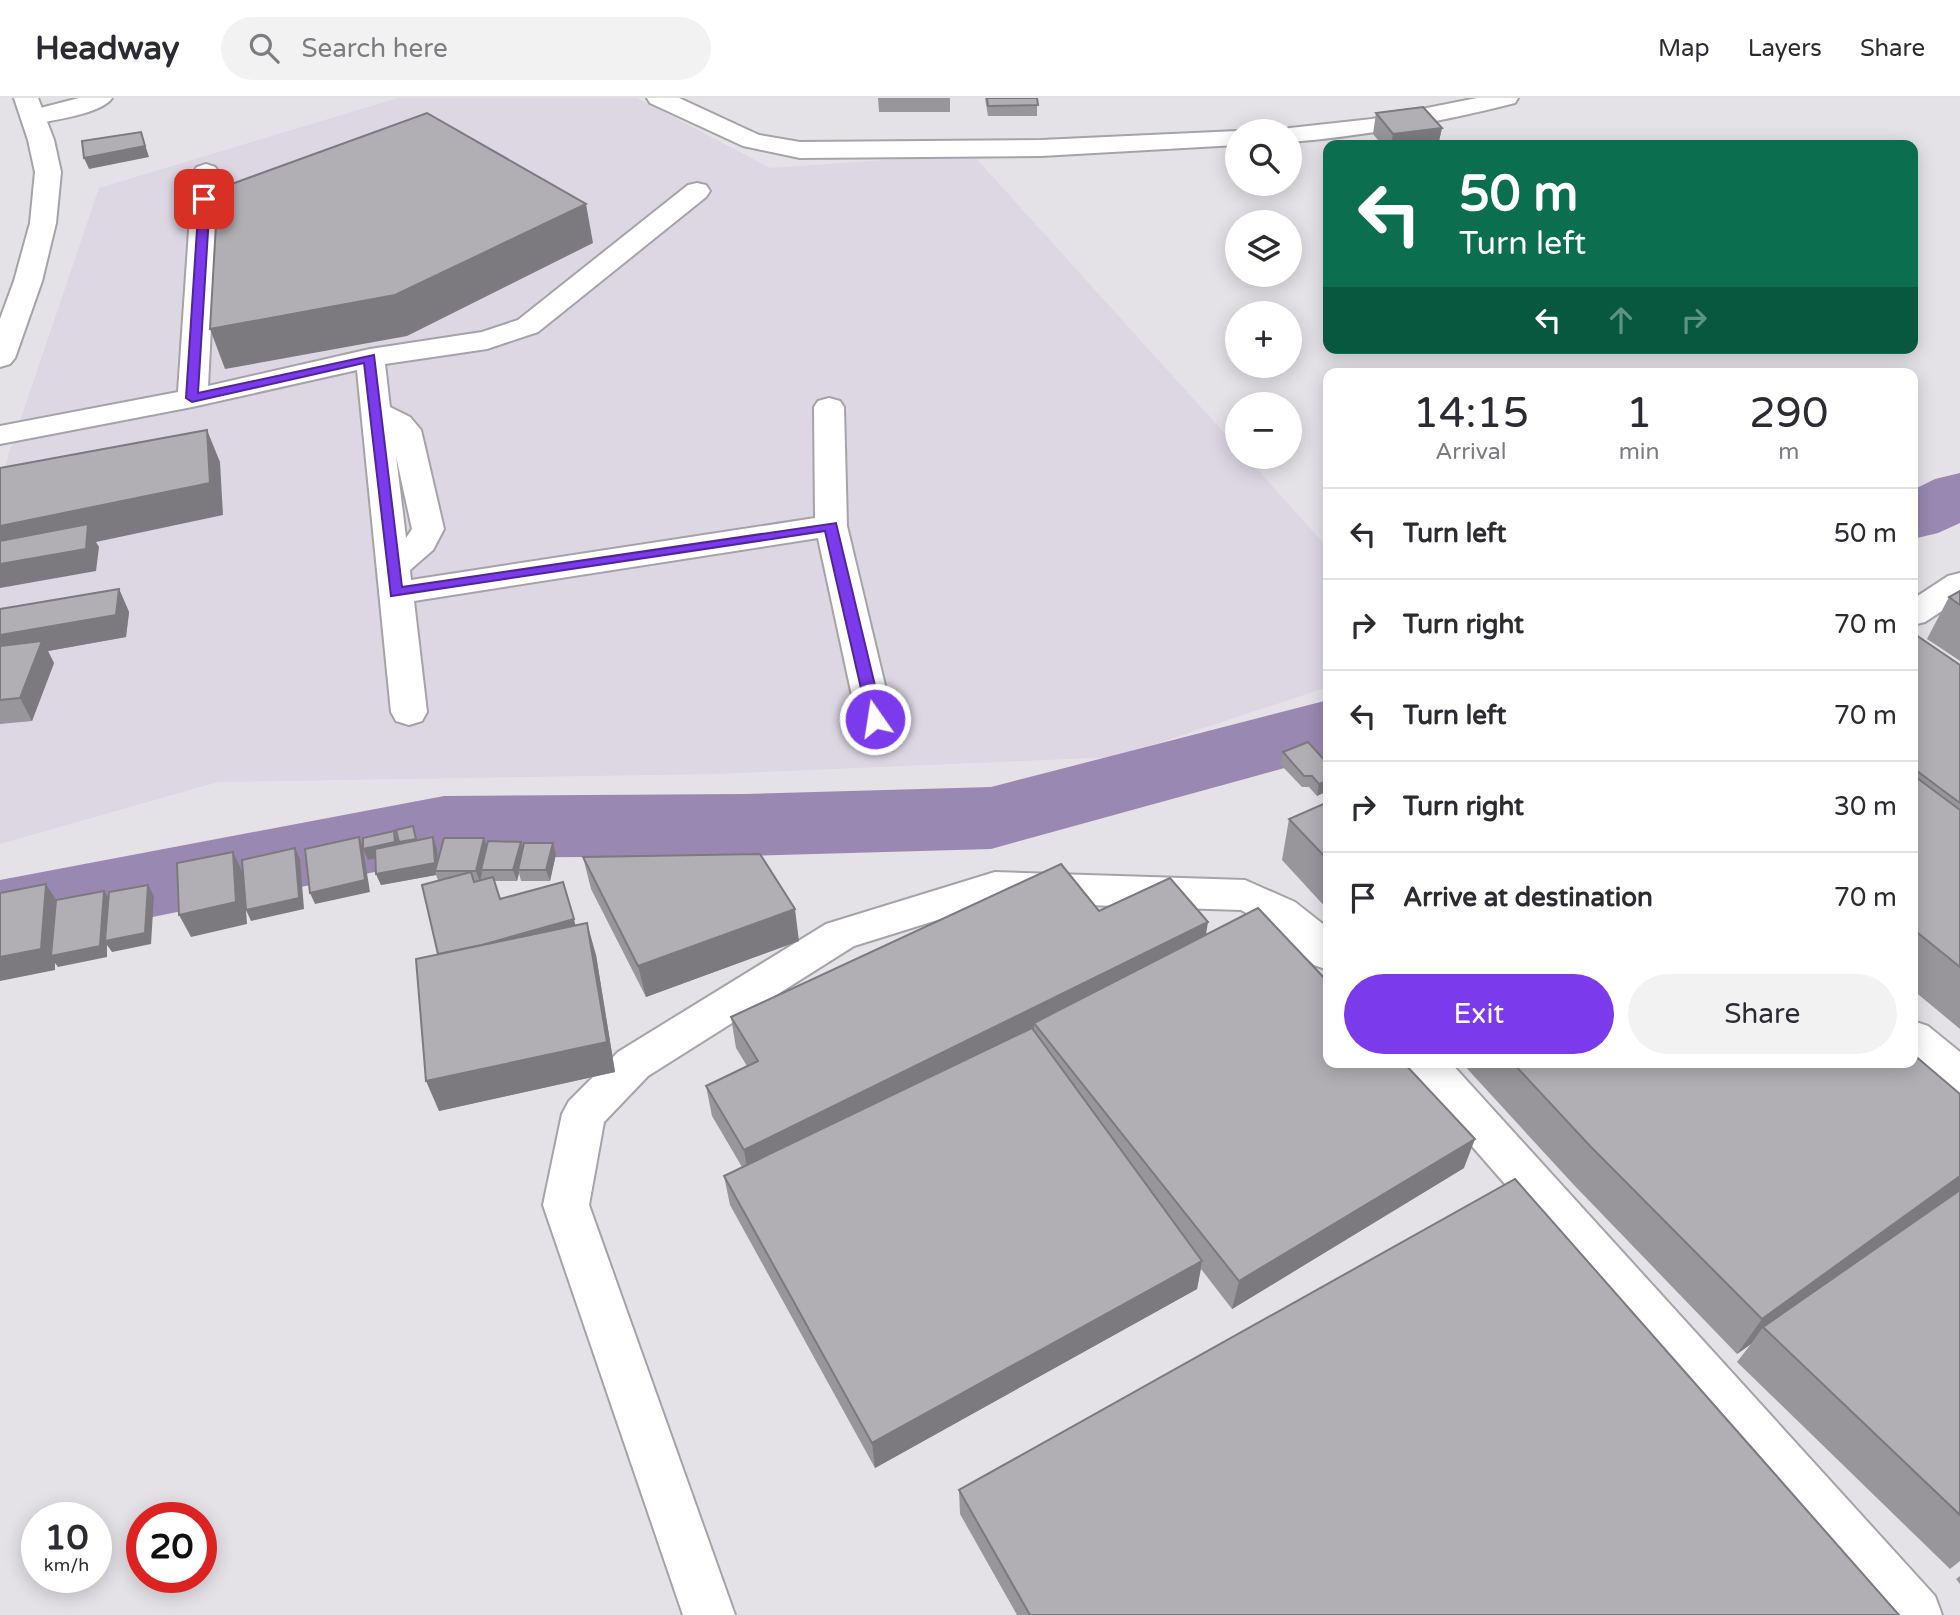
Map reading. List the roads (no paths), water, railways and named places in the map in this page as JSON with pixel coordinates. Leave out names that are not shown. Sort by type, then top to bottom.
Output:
[{"type":"street","points":[[0,358],[28,281],[43,223],[48,172],[30,107],[81,106],[100,98]]},
{"type":"street","points":[[659,98],[752,141],[771,146],[822,149],[1041,148],[1225,139]]},
{"type":"street","points":[[1302,134],[1402,123],[1490,100]]},
{"type":"street","points":[[822,149],[848,129],[879,125]]},
{"type":"street","points":[[192,398],[206,172]]},
{"type":"street","points":[[0,435],[192,398],[370,358],[486,340],[528,326],[697,191]]},
{"type":"street","points":[[370,358],[409,712]]},
{"type":"street","points":[[829,407],[831,526],[875,719]]},
{"type":"street","points":[[395,580],[831,526]]},
{"type":"street","points":[[1918,611],[1960,584]]},
{"type":"street","points":[[709,1615],[565,1205],[584,1114],[633,1064],[840,934],[995,887],[1245,895],[1286,915],[1306,929],[1323,948]]},
{"type":"street","points":[[1918,1042],[1960,1077]]},
{"type":"street","points":[[1429,1068],[1916,1615]]},
{"type":"waterway","points":[[1918,515],[1960,495]]},
{"type":"waterway","points":[[0,914],[444,827],[745,825],[991,818],[1323,729]]}]
